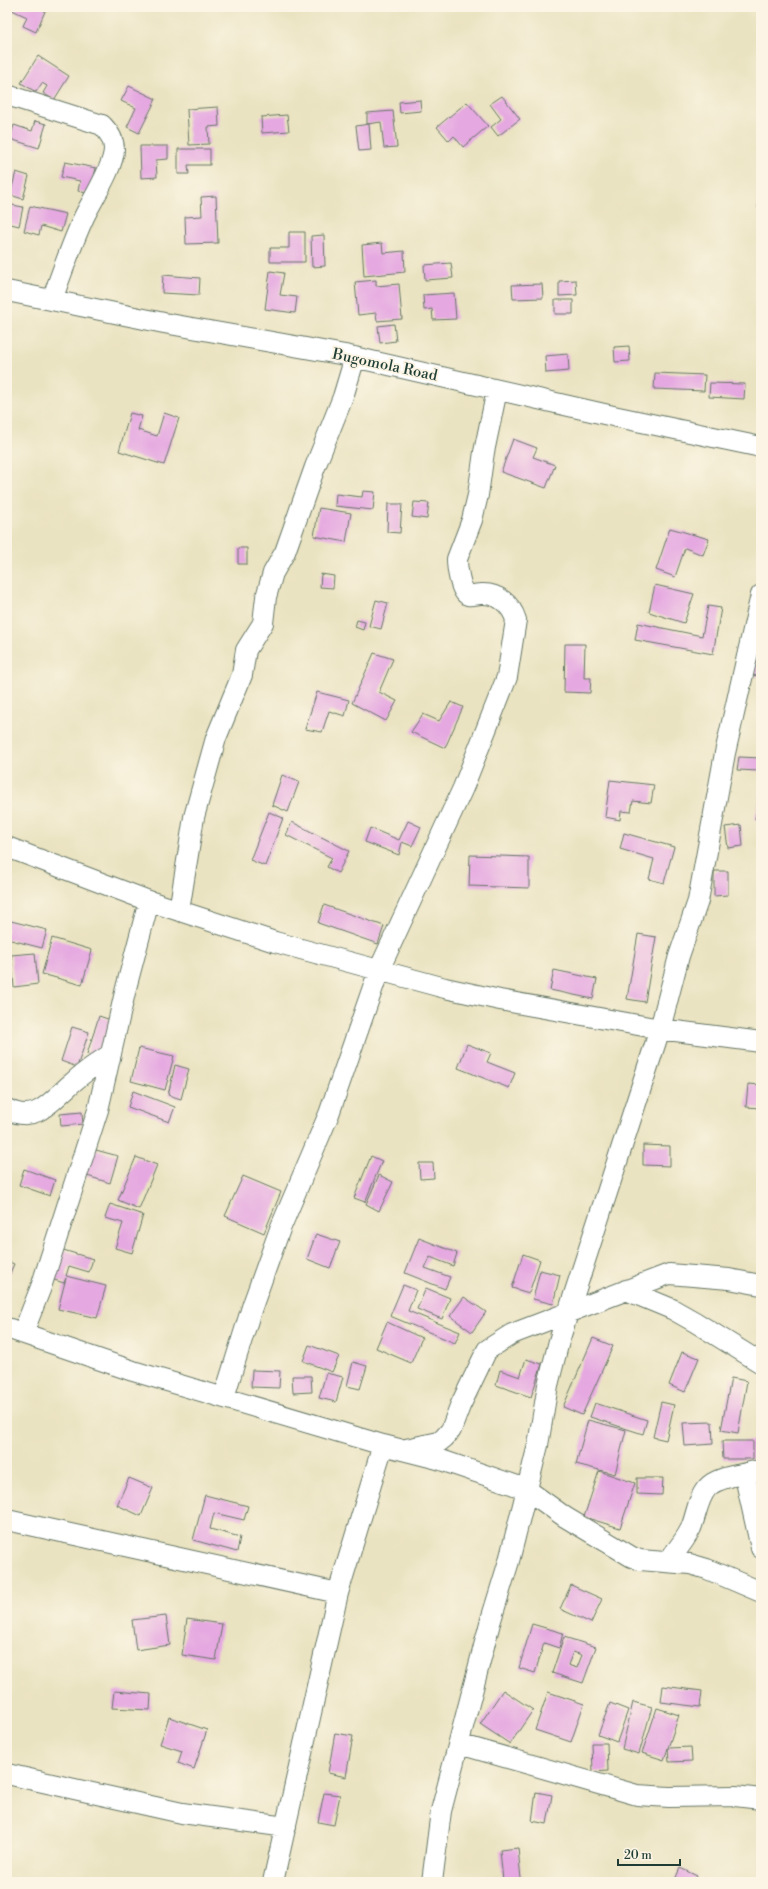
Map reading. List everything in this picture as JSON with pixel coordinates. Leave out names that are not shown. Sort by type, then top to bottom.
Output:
[{"type":"street","points":[[7,95],[102,125],[108,131],[114,150],[107,171],[84,217],[52,300]]},
{"type":"street","name":"Bugomola Road","points":[[7,291],[164,323],[355,357],[497,390],[761,447]]},
{"type":"street","points":[[178,911],[194,816],[216,738],[242,675],[246,650],[263,623],[266,597],[273,573],[285,552],[315,467],[343,397],[355,357]]},
{"type":"street","points":[[224,1397],[252,1307],[280,1229],[329,1114],[379,970],[463,788],[508,671],[516,620],[514,614],[507,602],[504,600],[486,594],[466,594],[460,580],[457,564],[457,559],[472,520],[478,495],[484,452],[497,390]]},
{"type":"street","points":[[432,1882],[441,1811],[490,1623],[509,1562],[526,1488],[538,1445],[559,1341],[570,1311],[660,1029],[679,956],[698,901],[725,752],[761,595]]},
{"type":"street","points":[[7,847],[178,911],[275,942],[445,988],[500,1000],[660,1029],[761,1042]]},
{"type":"street","points":[[149,901],[126,988],[98,1110],[41,1287],[15,1330],[133,1371],[383,1445],[438,1459],[526,1488],[565,1517],[632,1557],[640,1560],[668,1561],[690,1564],[707,1569],[761,1592]]},
{"type":"street","points":[[7,1109],[30,1114],[44,1108],[71,1084],[111,1054]]},
{"type":"street","points":[[402,1450],[439,1442],[451,1430],[460,1406],[487,1350],[512,1334],[662,1275],[675,1273],[729,1279],[761,1285]]},
{"type":"street","points":[[626,1290],[672,1309],[761,1363]]},
{"type":"street","points":[[274,1882],[338,1593],[383,1445]]},
{"type":"street","points":[[668,1561],[691,1528],[700,1500],[707,1488],[716,1482],[756,1471]]},
{"type":"street","points":[[756,1471],[746,1481],[761,1548]]},
{"type":"street","points":[[7,1520],[338,1593]]},
{"type":"street","points":[[459,1744],[637,1795],[669,1797],[735,1796],[761,1799]]},
{"type":"street","points":[[7,1774],[182,1813],[286,1827]]},
{"type":"building","points":[[13,7],[43,7],[46,9],[36,32],[23,26],[27,17],[12,10]]},
{"type":"building","points":[[38,56],[69,76],[54,100],[43,93],[47,86],[42,83],[36,92],[21,83]]},
{"type":"building","points":[[129,86],[156,99],[139,133],[127,127],[136,108],[121,101]]},
{"type":"building","points":[[502,96],[520,119],[498,136],[491,127],[501,119],[490,104]]},
{"type":"building","points":[[420,100],[421,111],[400,113],[399,102]]},
{"type":"building","points":[[467,102],[488,126],[463,147],[454,136],[449,141],[437,127]]},
{"type":"building","points":[[218,107],[219,126],[208,127],[209,144],[189,145],[187,109]]},
{"type":"building","points":[[393,111],[397,147],[384,148],[381,122],[367,124],[367,113]]},
{"type":"building","points":[[287,115],[289,131],[262,133],[261,117]]},
{"type":"building","points":[[35,121],[46,124],[39,148],[10,139],[14,125],[32,131]]},
{"type":"building","points":[[369,124],[371,150],[359,151],[356,126]]},
{"type":"building","points":[[140,146],[168,146],[168,159],[156,160],[157,177],[141,178]]},
{"type":"building","points":[[178,149],[210,149],[210,165],[188,165],[189,174],[178,174]]},
{"type":"building","points":[[65,162],[96,168],[90,194],[78,191],[80,181],[61,177]]},
{"type":"building","points":[[16,172],[29,176],[23,199],[10,195]]},
{"type":"building","points":[[760,172],[761,208],[758,208]]},
{"type":"building","points":[[216,196],[218,243],[186,244],[185,217],[202,216],[201,197]]},
{"type":"building","points":[[7,204],[23,207],[19,226],[7,223]]},
{"type":"building","points":[[30,206],[66,214],[61,232],[41,226],[39,235],[24,231]]},
{"type":"building","points":[[289,232],[305,232],[305,262],[270,262],[270,248],[289,248]]},
{"type":"building","points":[[324,235],[325,266],[312,267],[311,236]]},
{"type":"building","points":[[382,243],[383,253],[404,251],[405,272],[364,276],[362,245]]},
{"type":"building","points":[[451,263],[453,278],[425,280],[424,265]]},
{"type":"building","points":[[270,271],[284,273],[280,295],[297,297],[295,313],[265,309]]},
{"type":"building","points":[[163,275],[200,278],[199,295],[162,293]]},
{"type":"building","points":[[376,280],[376,286],[399,284],[402,319],[377,321],[376,313],[358,315],[355,282]]},
{"type":"building","points":[[576,280],[577,295],[559,296],[559,281]]},
{"type":"building","points":[[542,284],[543,298],[513,299],[512,285]]},
{"type":"building","points":[[454,293],[456,319],[433,320],[432,309],[424,310],[423,295]]},
{"type":"building","points":[[555,300],[573,300],[573,314],[555,314]]},
{"type":"building","points":[[394,324],[396,341],[380,343],[378,326]]},
{"type":"building","points":[[629,346],[630,361],[615,362],[614,347]]},
{"type":"building","points":[[568,354],[569,371],[546,373],[545,356]]},
{"type":"building","points":[[655,373],[705,375],[704,391],[654,389]]},
{"type":"building","points":[[710,383],[745,384],[744,399],[709,397]]},
{"type":"building","points":[[130,413],[142,416],[138,430],[157,436],[164,413],[179,418],[164,465],[119,451]]},
{"type":"building","points":[[513,439],[537,448],[533,457],[555,465],[546,488],[501,472]]},
{"type":"building","points":[[363,491],[375,492],[373,510],[335,506],[336,494],[362,497]]},
{"type":"building","points":[[414,502],[429,503],[427,519],[412,517]]},
{"type":"building","points":[[388,504],[402,504],[400,533],[387,532]]},
{"type":"building","points":[[319,508],[351,513],[346,542],[314,536]]},
{"type":"building","points":[[670,528],[709,539],[703,555],[685,548],[675,577],[656,570]]},
{"type":"building","points":[[238,548],[247,548],[247,564],[238,564]]},
{"type":"building","points":[[321,574],[334,576],[333,588],[320,587]]},
{"type":"building","points":[[655,585],[694,594],[684,623],[649,612]]},
{"type":"building","points":[[376,600],[388,603],[381,629],[369,626]]},
{"type":"building","points":[[708,606],[721,608],[713,654],[635,640],[638,623],[702,636]]},
{"type":"building","points":[[357,620],[365,622],[363,630],[355,627]]},
{"type":"building","points":[[758,642],[761,642],[761,677],[753,675]]},
{"type":"building","points":[[565,644],[585,644],[584,678],[591,678],[590,693],[564,692]]},
{"type":"building","points":[[374,653],[393,659],[379,692],[397,701],[386,721],[352,703]]},
{"type":"building","points":[[317,692],[349,700],[345,716],[329,711],[322,732],[305,729]]},
{"type":"building","points":[[451,702],[463,707],[445,748],[411,732],[423,714],[439,721]]},
{"type":"building","points":[[739,757],[761,758],[760,771],[737,770]]},
{"type":"building","points":[[282,775],[299,782],[288,812],[272,805]]},
{"type":"building","points":[[610,780],[654,785],[651,803],[633,801],[631,812],[621,811],[620,820],[605,817]]},
{"type":"building","points":[[761,793],[761,820],[755,819]]},
{"type":"building","points":[[269,812],[283,818],[265,866],[250,860]]},
{"type":"building","points":[[408,821],[421,827],[412,846],[402,842],[399,855],[365,842],[370,828],[399,840]]},
{"type":"building","points":[[292,822],[349,851],[338,873],[327,867],[332,858],[286,835]]},
{"type":"building","points":[[741,825],[743,846],[728,848],[725,827]]},
{"type":"building","points":[[624,833],[674,847],[664,883],[649,879],[654,859],[620,849]]},
{"type":"building","points":[[470,855],[529,857],[529,888],[469,886]]},
{"type":"building","points":[[714,871],[728,871],[728,895],[714,896]]},
{"type":"building","points":[[324,905],[384,926],[378,944],[318,923]]},
{"type":"building","points":[[759,910],[761,910],[761,939],[757,938]]},
{"type":"building","points":[[7,920],[47,930],[42,948],[7,939]]},
{"type":"building","points":[[638,934],[656,937],[645,1002],[627,999]]},
{"type":"building","points":[[52,938],[92,950],[82,985],[42,974]]},
{"type":"building","points":[[35,953],[38,984],[14,987],[11,955]]},
{"type":"building","points":[[554,970],[597,979],[593,999],[550,990]]},
{"type":"building","points":[[99,1016],[114,1021],[101,1058],[87,1054]]},
{"type":"building","points":[[72,1027],[89,1032],[77,1067],[61,1061]]},
{"type":"building","points":[[467,1044],[491,1053],[487,1062],[515,1073],[509,1088],[458,1068]]},
{"type":"building","points":[[139,1048],[174,1056],[165,1090],[131,1081]]},
{"type":"building","points":[[175,1065],[189,1069],[181,1099],[168,1095]]},
{"type":"building","points":[[748,1084],[761,1085],[761,1108],[746,1107]]},
{"type":"building","points":[[133,1091],[175,1107],[169,1122],[128,1107]]},
{"type":"building","points":[[82,1112],[83,1124],[61,1126],[60,1114]]},
{"type":"building","points":[[643,1145],[670,1146],[670,1166],[643,1165]]},
{"type":"building","points":[[92,1149],[118,1156],[110,1183],[84,1175]]},
{"type":"building","points":[[371,1156],[382,1161],[365,1202],[354,1198]]},
{"type":"building","points":[[136,1157],[157,1165],[139,1209],[118,1200]]},
{"type":"building","points":[[419,1163],[433,1163],[434,1178],[420,1179]]},
{"type":"building","points":[[24,1169],[55,1180],[50,1196],[19,1185]]},
{"type":"building","points":[[379,1175],[393,1182],[379,1211],[366,1204]]},
{"type":"building","points":[[243,1176],[281,1192],[264,1233],[225,1216]]},
{"type":"building","points":[[110,1204],[143,1215],[132,1253],[115,1248],[123,1223],[105,1218]]},
{"type":"building","points":[[316,1234],[340,1242],[330,1268],[307,1259]]},
{"type":"building","points":[[419,1238],[457,1253],[453,1266],[430,1257],[425,1268],[450,1277],[445,1289],[405,1273]]},
{"type":"building","points":[[60,1249],[93,1259],[89,1272],[69,1266],[66,1276],[106,1286],[97,1318],[58,1309],[66,1278],[64,1283],[51,1279]]},
{"type":"building","points":[[523,1254],[540,1260],[529,1293],[512,1288]]},
{"type":"building","points":[[7,1261],[14,1264],[7,1280]]},
{"type":"building","points":[[540,1270],[560,1275],[553,1304],[533,1299]]},
{"type":"building","points":[[403,1285],[416,1290],[408,1311],[460,1332],[455,1343],[390,1316]]},
{"type":"building","points":[[426,1288],[450,1298],[442,1319],[417,1309]]},
{"type":"building","points":[[464,1297],[486,1312],[472,1332],[450,1316]]},
{"type":"building","points":[[387,1322],[422,1338],[411,1363],[376,1348]]},
{"type":"building","points":[[593,1338],[613,1346],[582,1415],[563,1407]]},
{"type":"building","points":[[309,1345],[339,1356],[332,1372],[303,1361]]},
{"type":"building","points":[[682,1352],[699,1358],[685,1392],[669,1385]]},
{"type":"building","points":[[526,1359],[542,1364],[531,1397],[496,1385],[500,1370],[520,1377]]},
{"type":"building","points":[[353,1362],[367,1366],[360,1389],[347,1386]]},
{"type":"building","points":[[252,1370],[280,1371],[279,1388],[251,1387]]},
{"type":"building","points":[[326,1373],[343,1377],[336,1402],[319,1398]]},
{"type":"building","points":[[292,1376],[311,1376],[312,1392],[293,1393]]},
{"type":"building","points":[[731,1378],[747,1381],[738,1433],[721,1430]]},
{"type":"building","points":[[661,1402],[674,1405],[666,1440],[653,1437]]},
{"type":"building","points":[[595,1403],[647,1420],[643,1434],[590,1417]]},
{"type":"building","points":[[588,1420],[626,1430],[615,1474],[576,1464]]},
{"type":"building","points":[[712,1422],[713,1444],[685,1446],[683,1423]]},
{"type":"building","points":[[722,1441],[753,1441],[753,1459],[723,1459]]},
{"type":"building","points":[[599,1471],[635,1483],[620,1528],[584,1517]]},
{"type":"building","points":[[129,1478],[153,1488],[141,1516],[117,1505]]},
{"type":"building","points":[[637,1478],[663,1478],[662,1495],[637,1494]]},
{"type":"building","points":[[205,1495],[248,1506],[244,1520],[214,1513],[210,1529],[240,1537],[237,1552],[193,1540]]},
{"type":"building","points":[[571,1585],[602,1599],[591,1623],[560,1609]]},
{"type":"building","points":[[166,1616],[170,1645],[136,1650],[132,1620]]},
{"type":"building","points":[[187,1619],[222,1624],[216,1660],[182,1655]]},
{"type":"building","points":[[532,1624],[563,1633],[559,1648],[544,1643],[535,1673],[519,1668]]},
{"type":"building","points":[[564,1637],[596,1647],[583,1683],[552,1673]],"holes":[[[573,1652],[582,1655],[577,1668],[568,1665]]]},
{"type":"building","points":[[663,1686],[702,1691],[700,1707],[661,1702]]},
{"type":"building","points":[[503,1690],[533,1710],[510,1744],[480,1724]]},
{"type":"building","points":[[114,1691],[151,1694],[150,1710],[112,1708]]},
{"type":"building","points":[[548,1692],[584,1704],[571,1742],[535,1730]]},
{"type":"building","points":[[633,1702],[652,1707],[639,1754],[622,1749]]},
{"type":"building","points":[[610,1703],[628,1710],[617,1742],[598,1735]]},
{"type":"building","points":[[657,1708],[679,1715],[664,1760],[642,1753]]},
{"type":"building","points":[[169,1717],[207,1730],[194,1769],[178,1763],[182,1751],[160,1744]]},
{"type":"building","points":[[335,1733],[353,1736],[346,1777],[328,1773]]},
{"type":"building","points":[[592,1743],[607,1743],[608,1771],[593,1772]]},
{"type":"building","points":[[691,1747],[692,1761],[669,1762],[668,1748]]},
{"type":"building","points":[[536,1792],[552,1795],[547,1824],[532,1821]]},
{"type":"building","points":[[324,1793],[340,1795],[334,1825],[318,1822]]},
{"type":"building","points":[[518,1848],[521,1879],[503,1881],[500,1850]]},
{"type":"building","points":[[680,1868],[697,1876],[694,1882],[674,1882]]}]
